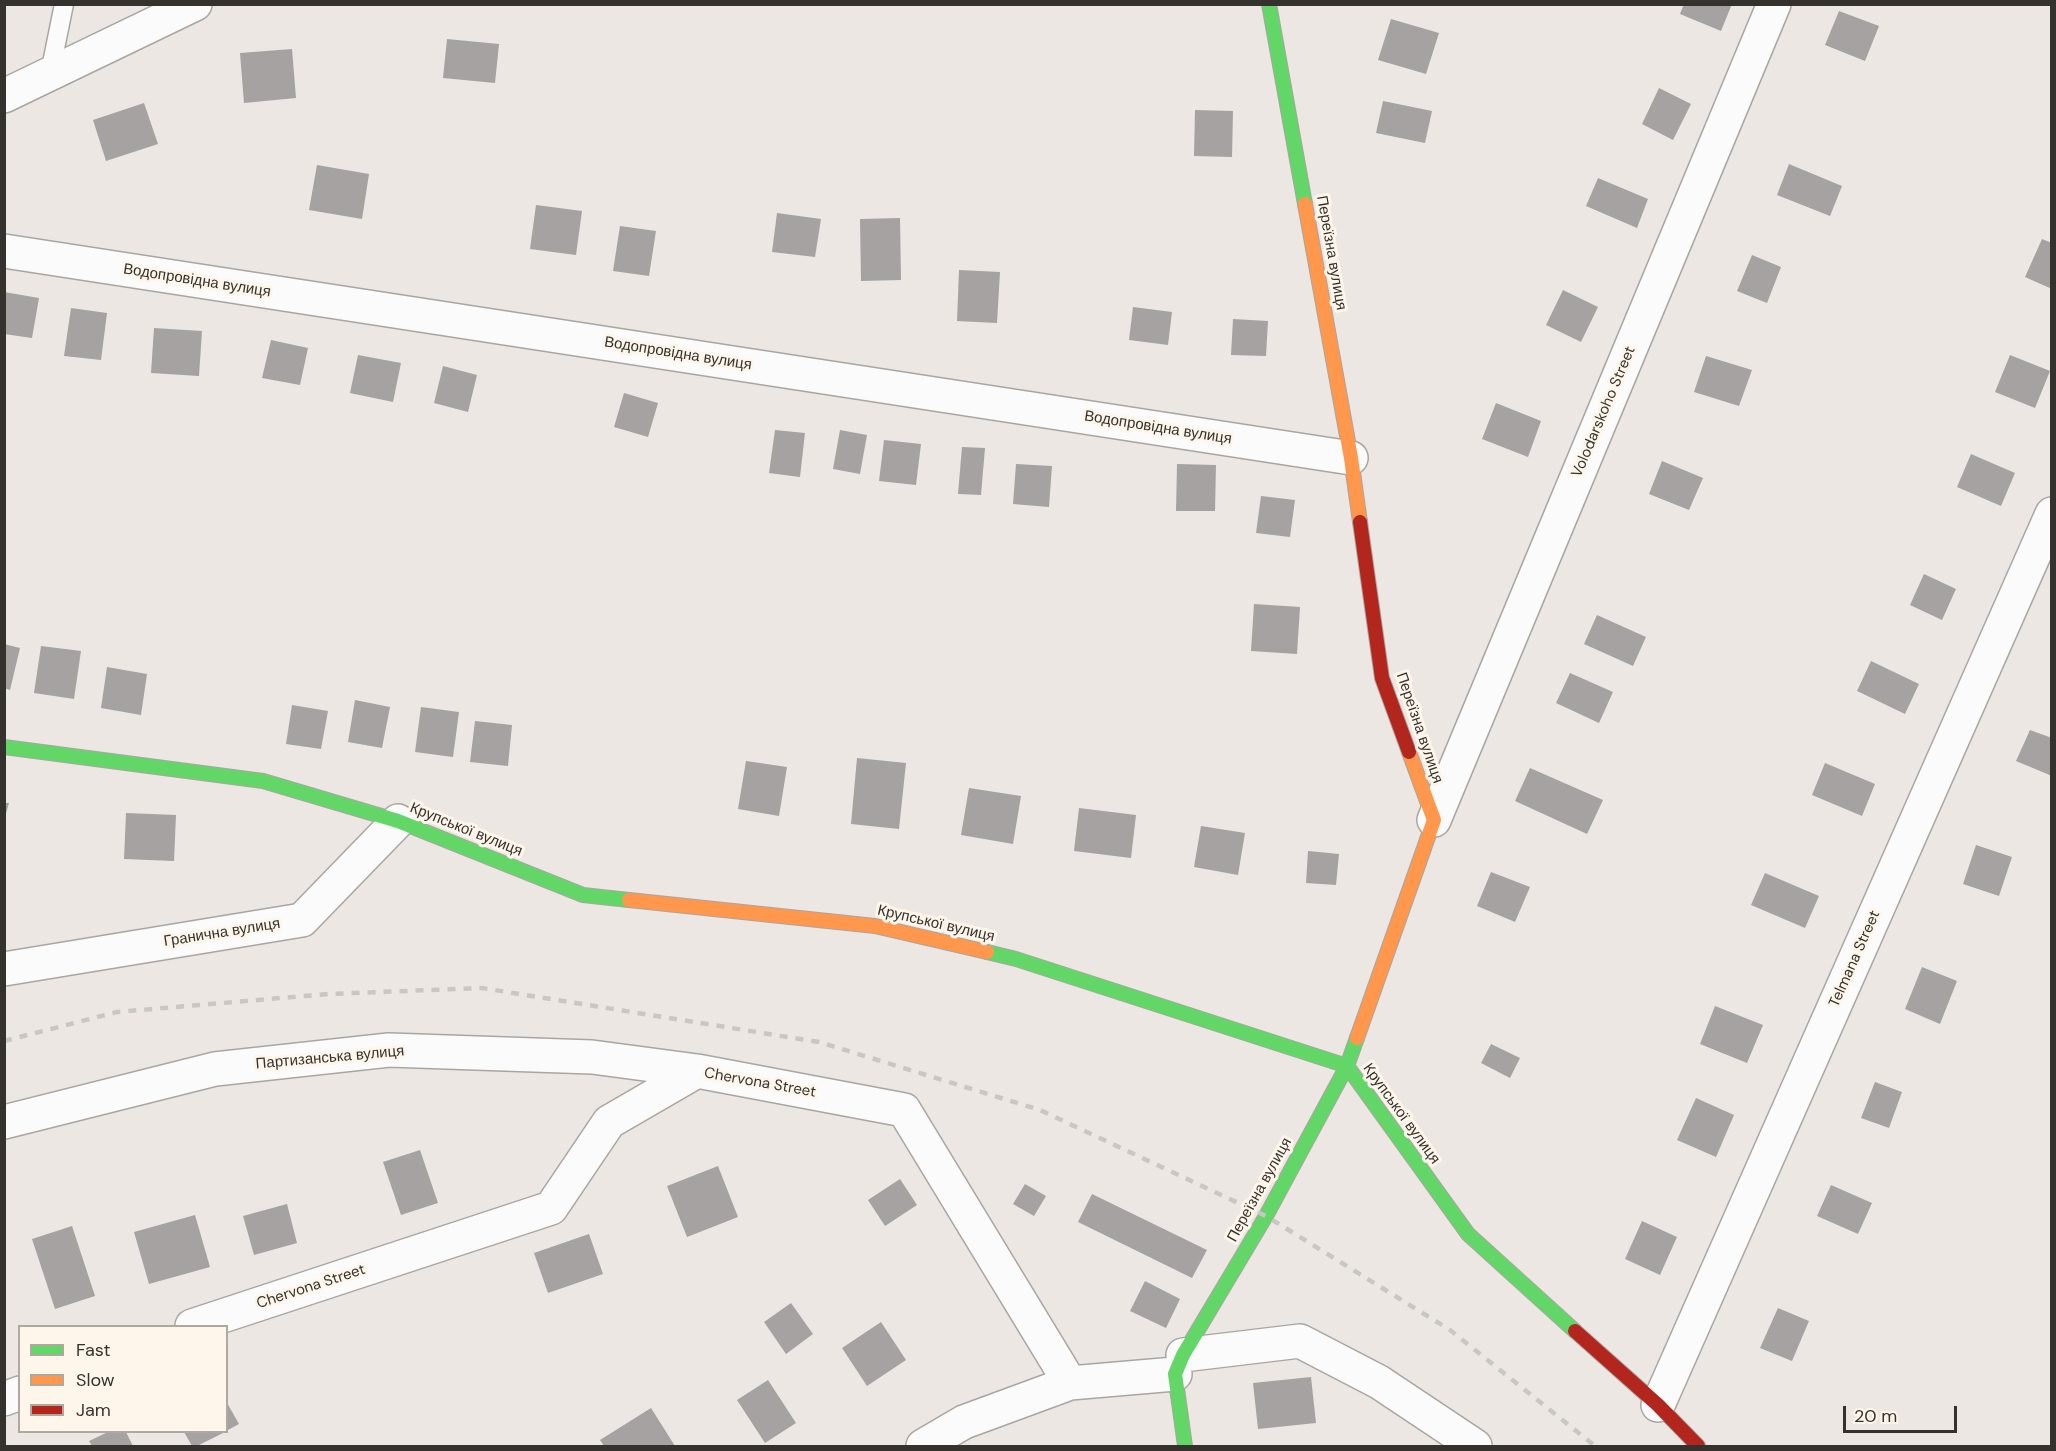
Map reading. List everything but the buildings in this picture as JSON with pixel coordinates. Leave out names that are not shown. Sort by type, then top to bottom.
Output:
[{"type":"street","points":[[4,96],[195,4]]},
{"type":"street","name":"Переїзна вулиця","points":[[1179,1365],[1266,1216],[1347,1066],[1434,820],[1382,678],[1351,458],[1269,4]]},
{"type":"street","name":"Volodarskoho Street","points":[[1434,820],[1774,4]]},
{"type":"street","name":"Водопровідна вулиця","points":[[4,251],[1351,458]]},
{"type":"street","name":"Telmana Street","points":[[1658,1405],[2052,514]]},
{"type":"street","name":"Крупської вулиця","points":[[4,747],[263,781],[398,821],[584,895],[876,926],[1016,959],[1347,1066],[1468,1234],[1658,1405],[1698,1446]]},
{"type":"street","name":"Гранична вулиця","points":[[4,969],[302,920],[398,821]]},
{"type":"street","name":"Партизанська вулиця","points":[[4,1122],[215,1069],[389,1050],[592,1057],[697,1071]]},
{"type":"street","name":"Chervona Street","points":[[195,1325],[551,1208],[609,1122],[697,1071],[904,1110],[1070,1383]]},
{"type":"street","points":[[924,1446],[964,1422],[1070,1383],[1179,1365],[1300,1341],[1379,1382],[1475,1446]]},
{"type":"street","points":[[1179,1365],[1185,1446]]},
{"type":"lane","points":[[50,74],[64,4]]},
{"type":"railway","points":[[4,1041],[117,1012],[328,994],[482,988],[819,1042],[1040,1110],[1266,1216],[1450,1330],[1595,1446]]},
{"type":"traffic: fast","points":[[1269,4],[1305,204]]},
{"type":"traffic: fast","points":[[4,747],[263,781],[398,821],[583,895],[629,900]]},
{"type":"traffic: fast","points":[[987,952],[1016,959],[1347,1066],[1468,1234],[1575,1331]]},
{"type":"traffic: fast","points":[[1185,1446],[1175,1374],[1183,1355],[1266,1216],[1347,1066],[1357,1038]]},
{"type":"traffic: slow","points":[[1305,204],[1351,458],[1360,522]]},
{"type":"traffic: slow","points":[[1357,1038],[1434,820],[1409,752]]},
{"type":"traffic: slow","points":[[629,900],[875,926],[987,952]]},
{"type":"traffic: jam","points":[[1360,522],[1382,678],[1409,752]]},
{"type":"traffic: jam","points":[[1575,1331],[1658,1405],[1698,1446]]}]
